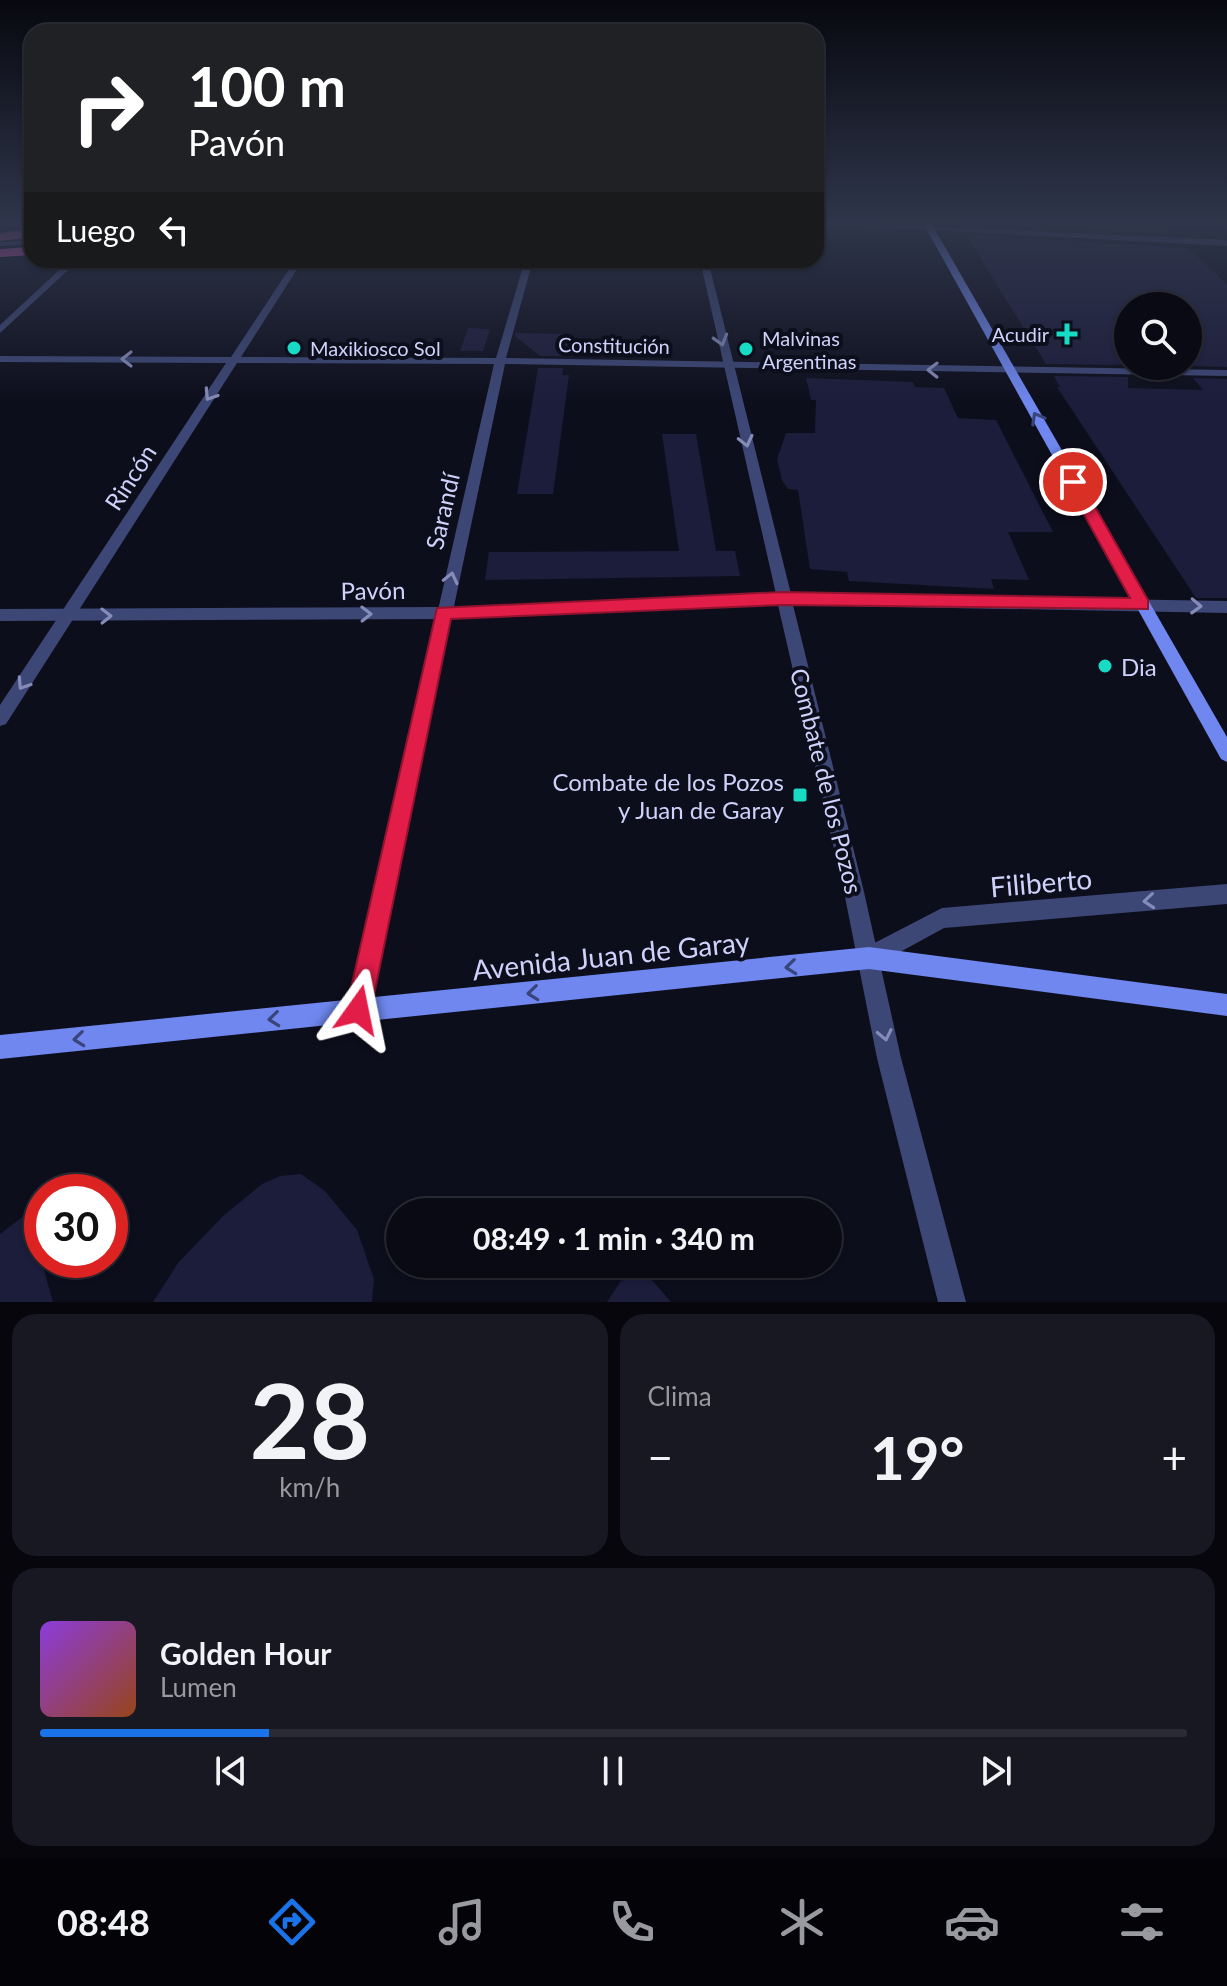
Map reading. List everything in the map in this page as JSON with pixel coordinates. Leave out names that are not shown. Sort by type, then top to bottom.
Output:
[{"type":"main road","points":[[960,282],[1227,754]]},
{"type":"main road","name":"Avenida Juan de Garay","points":[[0,1047],[869,958],[1227,1005]]},
{"type":"street","points":[[0,330],[52,282]]},
{"type":"street","name":"Rincón","points":[[0,719],[284,282]]},
{"type":"street","name":"Sarandí","points":[[358,1010],[500,361],[523,282]]},
{"type":"street","name":"Combate de los Pozos","points":[[709,282],[869,958],[889,1058],[952,1302]]},
{"type":"street","name":"Constitución","points":[[0,359],[500,361],[1011,372],[1227,373]]},
{"type":"street","name":"Pavón","points":[[0,615],[443,613],[782,599],[1227,607]]},
{"type":"street","name":"Filiberto","points":[[869,958],[942,918],[1227,894]]},
{"type":"building","points":[[995,282],[1227,284],[1227,367],[1202,366],[1202,292],[1114,292],[1114,365],[1046,364]]},
{"type":"building","points":[[468,328],[490,329],[483,351],[460,351]]},
{"type":"building","points":[[516,333],[569,334],[565,356],[540,356],[515,336]]},
{"type":"building","points":[[538,368],[563,368],[562,375],[569,375],[553,494],[517,494]]},
{"type":"building","points":[[1054,376],[1114,377],[1114,380],[1128,380],[1128,388],[1203,390],[1195,380],[1227,379],[1227,598],[1196,598],[1057,387],[1060,387]]},
{"type":"building","points":[[806,378],[913,382],[915,387],[944,388],[958,418],[996,420],[1053,532],[1008,532],[1029,580],[991,579],[994,589],[849,581],[847,572],[810,569],[798,490],[788,489],[782,480],[777,459],[786,433],[815,433],[816,400],[811,400]]},
{"type":"building","points":[[662,434],[696,434],[716,551],[735,551],[740,576],[485,580],[489,552],[679,551]]},
{"type":"building","points":[[301,1174],[325,1191],[357,1230],[374,1279],[372,1302],[153,1302],[178,1263],[223,1216],[262,1184],[280,1176]]},
{"type":"building","points":[[24,1216],[24,1278],[46,1278],[53,1302],[0,1302],[0,1234]]},
{"type":"building","points":[[623,1278],[650,1278],[671,1302],[607,1302]]},
{"type":"place","name":"Acudir","points":[[1067,334]]},
{"type":"place","name":"Maxikiosco Sol","points":[[294,348]]},
{"type":"place","name":"Malvinas Argentinas","points":[[746,349]]},
{"type":"place","name":"Dia","points":[[1105,666]]},
{"type":"place","name":"Combate de los Pozos y Juan de Garay","points":[[800,795]]},
{"type":"route","points":[[358,1010],[443,613],[782,599],[1142,604],[1073,482]]}]
